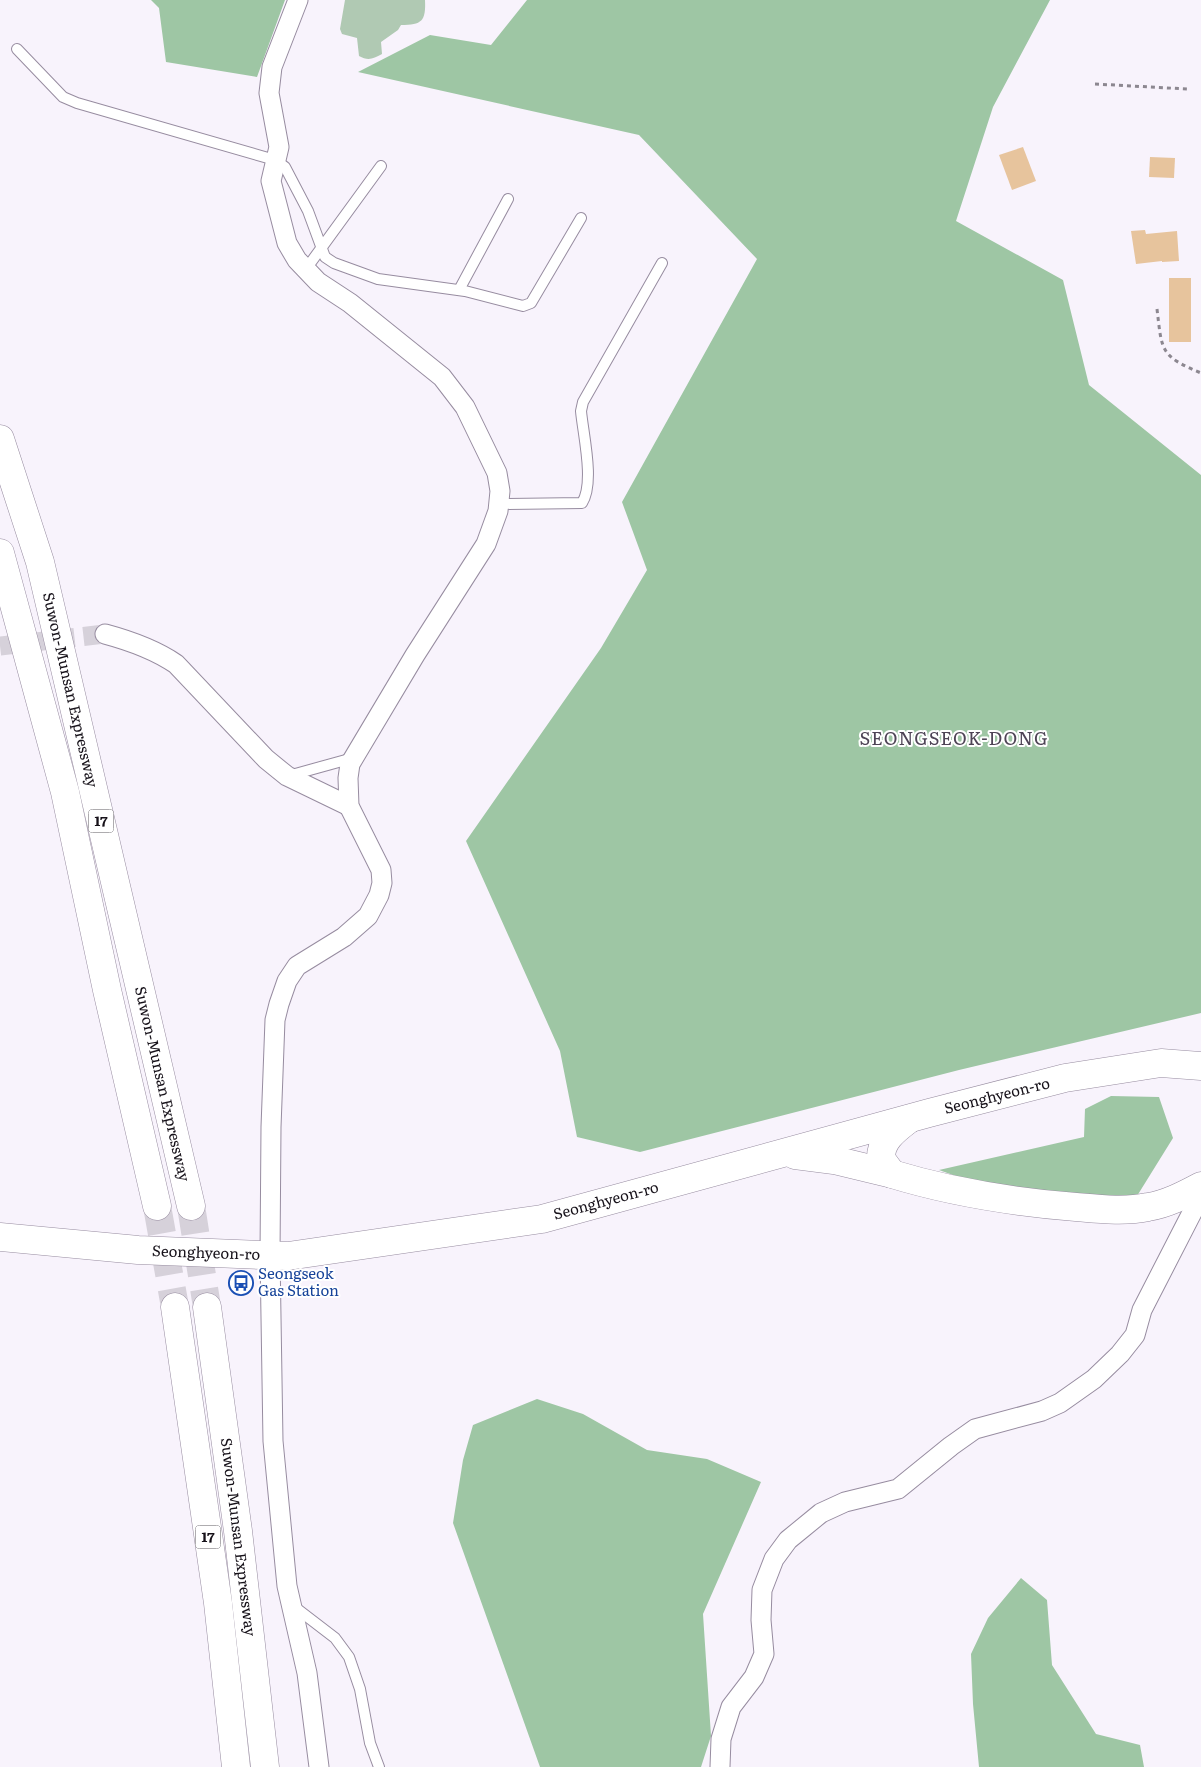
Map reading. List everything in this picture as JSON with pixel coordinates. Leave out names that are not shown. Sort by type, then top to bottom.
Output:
[{"type":"main road","name":"Suwon-Munsan Expressway","points":[[0,438],[40,562],[191,1206]]},
{"type":"main road","name":"Suwon-Munsan Expressway","points":[[0,553],[66,792],[107,990],[157,1206]]},
{"type":"main road","name":"Seonghyeon-ro","points":[[0,1237],[138,1250],[288,1256],[542,1219],[910,1118],[1065,1078],[1161,1063],[1201,1066]]},
{"type":"main road","points":[[892,1174],[881,1159],[882,1148],[894,1131],[910,1118]]},
{"type":"main road","points":[[783,1154],[834,1160],[957,1190],[1038,1204],[1106,1209],[1146,1208],[1166,1203],[1200,1186]]},
{"type":"main road","name":"Suwon-Munsan Expressway","points":[[206,1307],[238,1531],[265,1767]]},
{"type":"main road","name":"Suwon-Munsan Expressway","points":[[175,1308],[218,1603],[236,1767]]},
{"type":"street","points":[[298,0],[272,66],[270,93],[279,147],[271,181],[287,243],[297,260],[318,282],[350,303],[442,377],[465,407],[498,472],[500,491],[498,512],[486,544],[415,655],[350,764],[348,778],[349,806],[381,870],[379,896],[368,916],[344,937],[297,966],[287,981],[275,1020],[271,1127],[270,1255],[273,1441],[287,1586],[307,1673],[319,1767]]},
{"type":"street","points":[[105,634],[159,652],[176,664],[266,759],[286,776],[349,806]]},
{"type":"street","points":[[720,1767],[721,1739],[731,1707],[754,1677],[764,1654],[762,1590],[774,1559],[788,1540],[821,1514],[845,1502],[898,1489],[975,1428],[1042,1411],[1060,1403],[1094,1379],[1120,1354],[1135,1334],[1142,1310],[1199,1199],[1200,1186]]},
{"type":"lane","points":[[17,49],[62,97],[275,160],[285,167],[308,211],[325,257],[355,272],[378,279],[459,290],[523,306],[532,302],[581,218]]},
{"type":"lane","points":[[306,269],[381,166]]},
{"type":"lane","points":[[459,290],[508,199]]},
{"type":"lane","points":[[499,504],[582,503],[587,496],[589,480],[581,411],[583,402],[662,263]]},
{"type":"lane","points":[[286,776],[354,757]]},
{"type":"lane","points":[[291,1605],[335,1638],[349,1657],[360,1689],[370,1742],[379,1767]]},
{"type":"path","points":[[1095,84],[1187,89]]},
{"type":"path","points":[[1157,309],[1161,343],[1166,351],[1173,359],[1201,373]]},
{"type":"green space","points":[[151,0],[285,0],[257,77],[166,62],[159,8]]},
{"type":"green space","points":[[345,0],[425,0],[425,13],[418,23],[401,25],[398,30],[381,42],[382,54],[368,59],[359,56],[357,38],[342,34],[340,29]]},
{"type":"green space","points":[[527,0],[1050,0],[993,107],[956,221],[1063,280],[1089,385],[1201,475],[1201,1013],[959,1070],[640,1152],[577,1137],[560,1051],[466,841],[601,648],[647,570],[622,502],[757,259],[639,135],[358,72],[430,35],[491,45]]},
{"type":"green space","points":[[1111,1096],[1159,1097],[1173,1138],[1137,1196],[1040,1195],[967,1180],[939,1170],[1084,1137],[1085,1109]]},
{"type":"green space","points":[[537,1399],[583,1414],[647,1450],[707,1459],[761,1482],[703,1614],[711,1736],[701,1767],[540,1767],[453,1523],[463,1460],[473,1425]]},
{"type":"green space","points":[[1021,1578],[1047,1600],[1052,1665],[1096,1734],[1140,1745],[1144,1767],[979,1767],[973,1704],[971,1654],[988,1618]]},
{"type":"building","points":[[1023,147],[1036,181],[1012,190],[999,155]]},
{"type":"building","points":[[1150,157],[1175,158],[1174,178],[1149,177]]},
{"type":"building","points":[[1145,230],[1146,234],[1177,231],[1179,261],[1136,264],[1131,231]]},
{"type":"building","points":[[1169,278],[1191,278],[1191,342],[1169,342]]},
{"type":"tunnel","points":[[0,646],[105,634]]},
{"type":"tunnel","points":[[157,1206],[175,1307]]},
{"type":"tunnel","points":[[191,1206],[207,1307]]},
{"type":"place","name":"Seongseok Gas Station","points":[[241,1283]]},
{"type":"district","name":"SEONGSEOK-DONG","points":[[954,739]]}]
